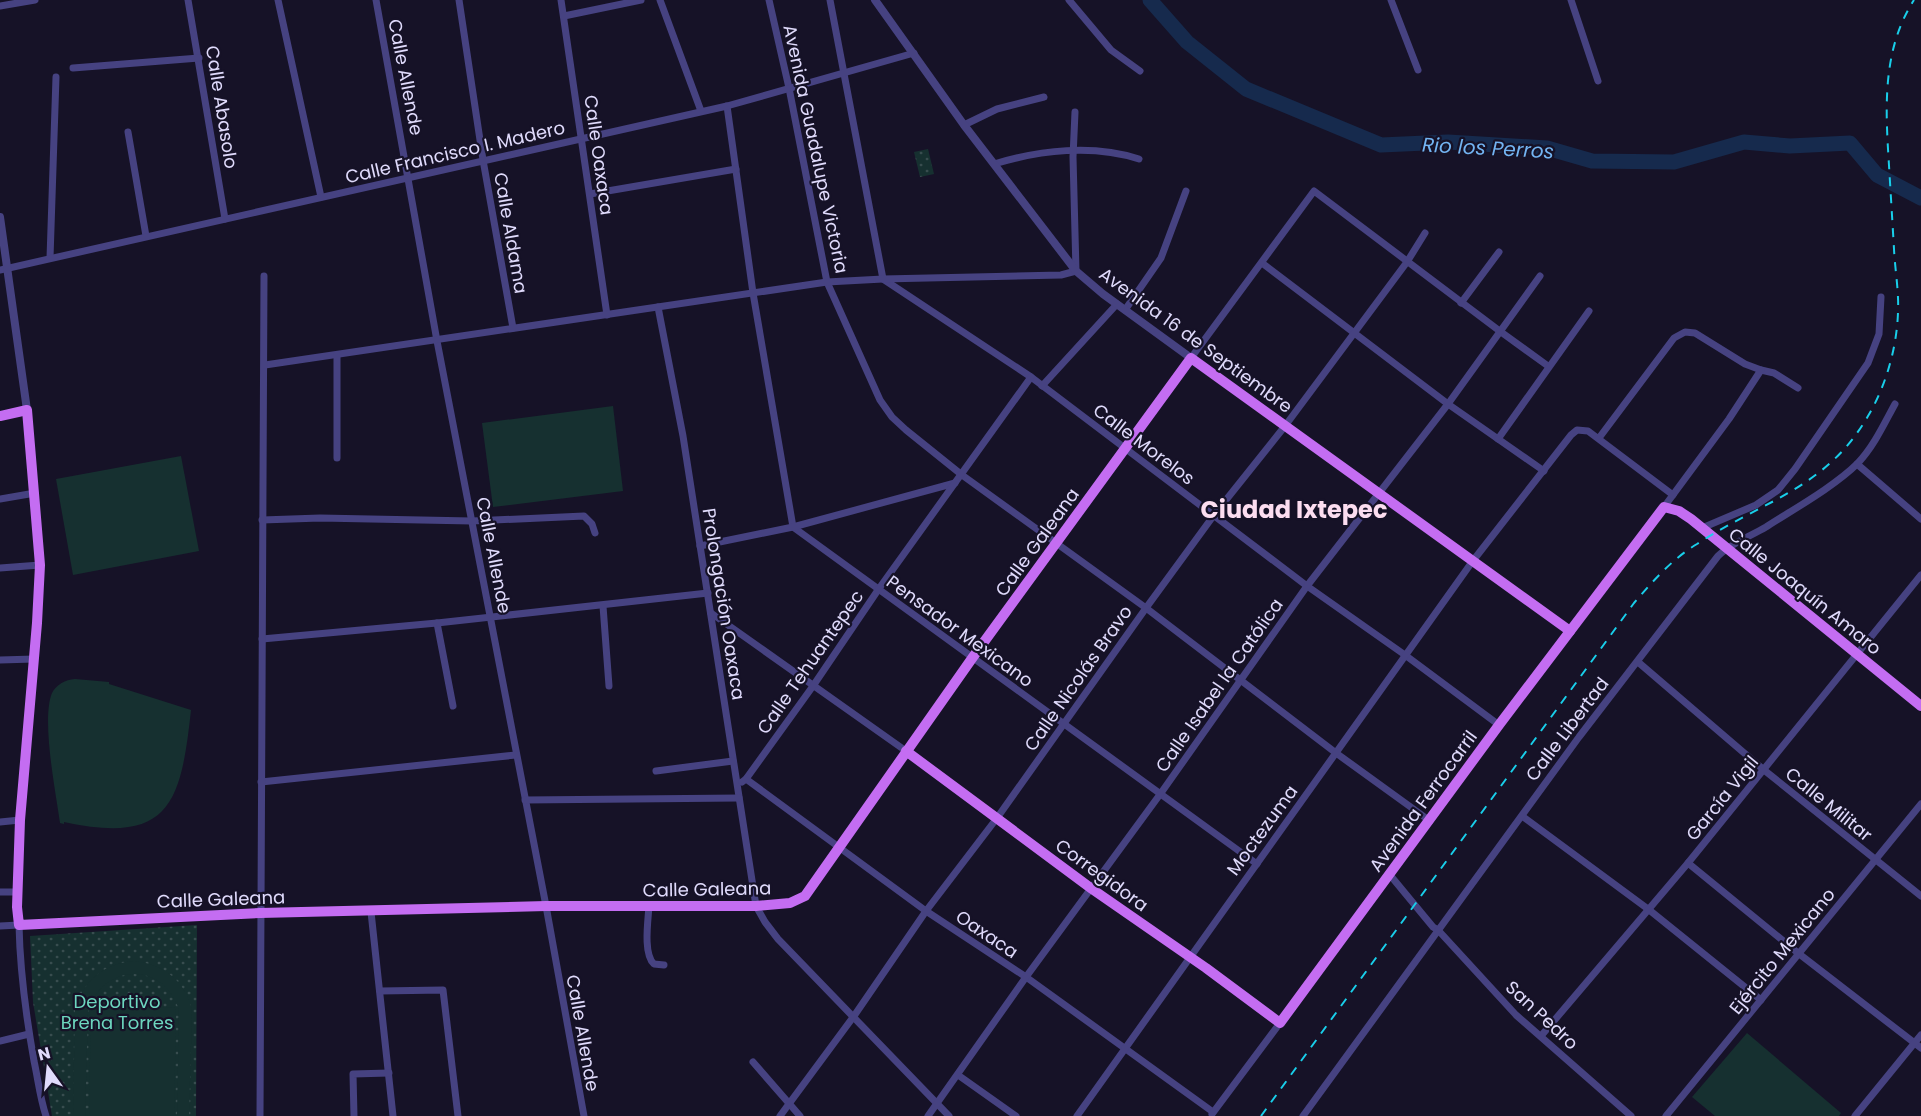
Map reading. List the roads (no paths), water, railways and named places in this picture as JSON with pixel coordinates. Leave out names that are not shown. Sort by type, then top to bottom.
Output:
[{"type":"main road","name":"Avenida 16 de Septiembre","points":[[1191,358],[1570,631]]},
{"type":"main road","name":"Calle Galeana","points":[[19,925],[260,914],[546,906],[756,906],[790,903],[805,896],[973,657],[1191,358]]},
{"type":"main road","points":[[0,416],[27,410],[40,565],[20,820],[17,892],[19,925]]},
{"type":"main road","name":"Calle Joaquín Amaro","points":[[1664,507],[1684,514],[1921,706]]},
{"type":"main road","name":"Avenida Ferrocarril","points":[[1280,1023],[1499,725],[1664,507]]},
{"type":"main road","name":"Corregidora","points":[[906,751],[1092,889],[1190,956],[1280,1023]]},
{"type":"street","points":[[0,6],[35,0]]},
{"type":"street","name":"Calle Abasolo","points":[[188,0],[225,219]]},
{"type":"street","points":[[278,0],[321,197]]},
{"type":"street","name":"Calle Allende","points":[[376,0],[437,341],[546,906],[584,1116]]},
{"type":"street","name":"Calle Aldama","points":[[459,0],[483,160],[513,328]]},
{"type":"street","name":"Calle Oaxaca","points":[[561,0],[607,315]]},
{"type":"street","points":[[564,16],[641,0]]},
{"type":"street","points":[[660,0],[701,111]]},
{"type":"street","name":"Avenida Guadalupe Victoria","points":[[769,0],[789,88],[827,282],[880,400],[892,417],[962,474],[1146,608],[1336,753],[1430,821]]},
{"type":"street","points":[[830,0],[883,279]]},
{"type":"street","name":"Avenida 16 de Septiembre","points":[[875,0],[964,125],[1076,270],[1117,304],[1191,358]]},
{"type":"street","points":[[1069,0],[1111,50],[1140,71]]},
{"type":"street","points":[[1391,0],[1418,70]]},
{"type":"street","points":[[1571,0],[1598,81]]},
{"type":"street","name":"Calle Francisco I. Madero","points":[[3,269],[727,106],[914,53]]},
{"type":"street","points":[[74,68],[199,58]]},
{"type":"street","points":[[50,258],[56,77]]},
{"type":"street","points":[[964,125],[997,109],[1044,97]]},
{"type":"street","points":[[727,106],[753,293],[793,527]]},
{"type":"street","points":[[265,365],[827,282],[1061,275],[1076,270],[1073,150],[1075,112]]},
{"type":"street","points":[[128,132],[146,236]]},
{"type":"street","points":[[994,164],[1073,150],[1115,153],[1139,159]]},
{"type":"street","points":[[590,194],[736,169]]},
{"type":"street","points":[[1125,310],[1161,258],[1186,191]]},
{"type":"street","points":[[1191,358],[1314,191],[1548,366]]},
{"type":"street","points":[[0,217],[3,269],[27,410]]},
{"type":"street","name":"Calle Nicolás Bravo","points":[[780,1116],[854,1016],[926,911],[997,818],[1146,608],[1285,426],[1407,262],[1425,233]]},
{"type":"street","points":[[1461,303],[1499,252]]},
{"type":"street","points":[[1262,263],[1448,404],[1544,471]]},
{"type":"street","points":[[260,1116],[264,276]]},
{"type":"street","name":"Calle Isabel la Católica","points":[[928,1116],[1026,977],[1161,794],[1307,586],[1448,404],[1540,276]]},
{"type":"street","name":"Calle Morelos","points":[[883,279],[1030,377],[1307,586],[1499,725]]},
{"type":"street","points":[[1702,528],[1756,505],[1778,490],[1795,469],[1868,363],[1879,334],[1881,297]]},
{"type":"street","points":[[1042,386],[1117,304]]},
{"type":"street","name":"Prolongación Oaxaca","points":[[658,308],[683,436],[756,906]]},
{"type":"street","points":[[1498,440],[1589,311]]},
{"type":"street","points":[[1672,495],[1599,438],[1674,338],[1685,332],[1695,333],[1744,364],[1774,373],[1798,388]]},
{"type":"street","points":[[337,355],[337,458]]},
{"type":"street","points":[[1664,507],[1761,370]]},
{"type":"street","name":"Calle Tehuantepec","points":[[737,784],[746,779],[813,686],[878,590],[1030,377]]},
{"type":"street","name":"Calle Libertad","points":[[1303,1116],[1579,736],[1718,556],[1791,511],[1857,464],[1872,446],[1895,404]]},
{"type":"street","name":"Moctezuma","points":[[1077,1116],[1472,562],[1571,435],[1583,429],[1599,438]]},
{"type":"street","points":[[1857,464],[1921,519]]},
{"type":"street","points":[[700,546],[793,527],[955,483]]},
{"type":"street","points":[[0,499],[35,493]]},
{"type":"street","points":[[262,520],[320,518],[472,521],[584,516],[592,524],[595,533]]},
{"type":"street","name":"Pensador Mexicano","points":[[793,527],[1257,864]]},
{"type":"street","points":[[0,568],[40,565]]},
{"type":"street","name":"García Vigil","points":[[1541,1036],[1764,771],[1856,653],[1921,575]]},
{"type":"street","points":[[262,639],[490,618],[708,593]]},
{"type":"street","points":[[603,606],[609,686]]},
{"type":"street","points":[[711,613],[906,751]]},
{"type":"street","points":[[437,623],[453,706]]},
{"type":"street","points":[[0,660],[34,659]]},
{"type":"street","name":"Calle Militar","points":[[1638,662],[1764,771],[1921,896]]},
{"type":"street","points":[[261,782],[516,755]]},
{"type":"street","points":[[656,771],[734,761]]},
{"type":"street","name":"Oaxaca","points":[[746,779],[926,911],[1026,977],[1212,1114]]},
{"type":"street","points":[[525,800],[739,798]]},
{"type":"street","name":"Ejército Mexicano","points":[[1666,1116],[1921,804]]},
{"type":"street","points":[[1522,816],[1648,909],[1761,1000]]},
{"type":"street","points":[[0,822],[20,820]]},
{"type":"street","points":[[1688,863],[1798,953],[1918,1045]]},
{"type":"street","name":"San Pedro","points":[[1390,875],[1433,927],[1516,1015],[1632,1116]]},
{"type":"street","points":[[0,892],[17,892]]},
{"type":"street","points":[[649,906],[650,961],[664,965]]},
{"type":"street","points":[[756,906],[778,939],[949,1116]]},
{"type":"street","points":[[371,912],[393,1116]]},
{"type":"street","points":[[0,927],[19,925],[20,970],[29,1034],[46,1116]]},
{"type":"street","points":[[380,991],[443,990],[458,1116]]},
{"type":"street","name":"Avenida Ferrocarril","points":[[1212,1114],[1280,1023]]},
{"type":"street","points":[[0,1041],[29,1034]]},
{"type":"street","points":[[1855,1116],[1918,1045],[1921,1035]]},
{"type":"street","points":[[753,1062],[800,1116]]},
{"type":"street","points":[[354,1116],[353,1074],[389,1072]]},
{"type":"street","points":[[958,1075],[1016,1116]]},
{"type":"waterway","name":"Rio los Perros","points":[[1150,0],[1187,42],[1246,89],[1381,145],[1448,142],[1547,148],[1592,161],[1674,162],[1744,142],[1790,146],[1850,143],[1877,175],[1921,198]]},
{"type":"railway","points":[[1261,1116],[1634,603],[1679,556],[1721,529],[1813,477],[1833,461],[1851,441],[1868,416],[1885,379],[1893,352],[1897,325],[1898,296],[1888,149],[1887,91],[1897,35],[1914,0]]},
{"type":"district","name":"Ciudad Ixtepec","points":[[1294,509]]},
{"type":"park label","name":"Deportivo Brena Torres","points":[[117,1011]]}]
